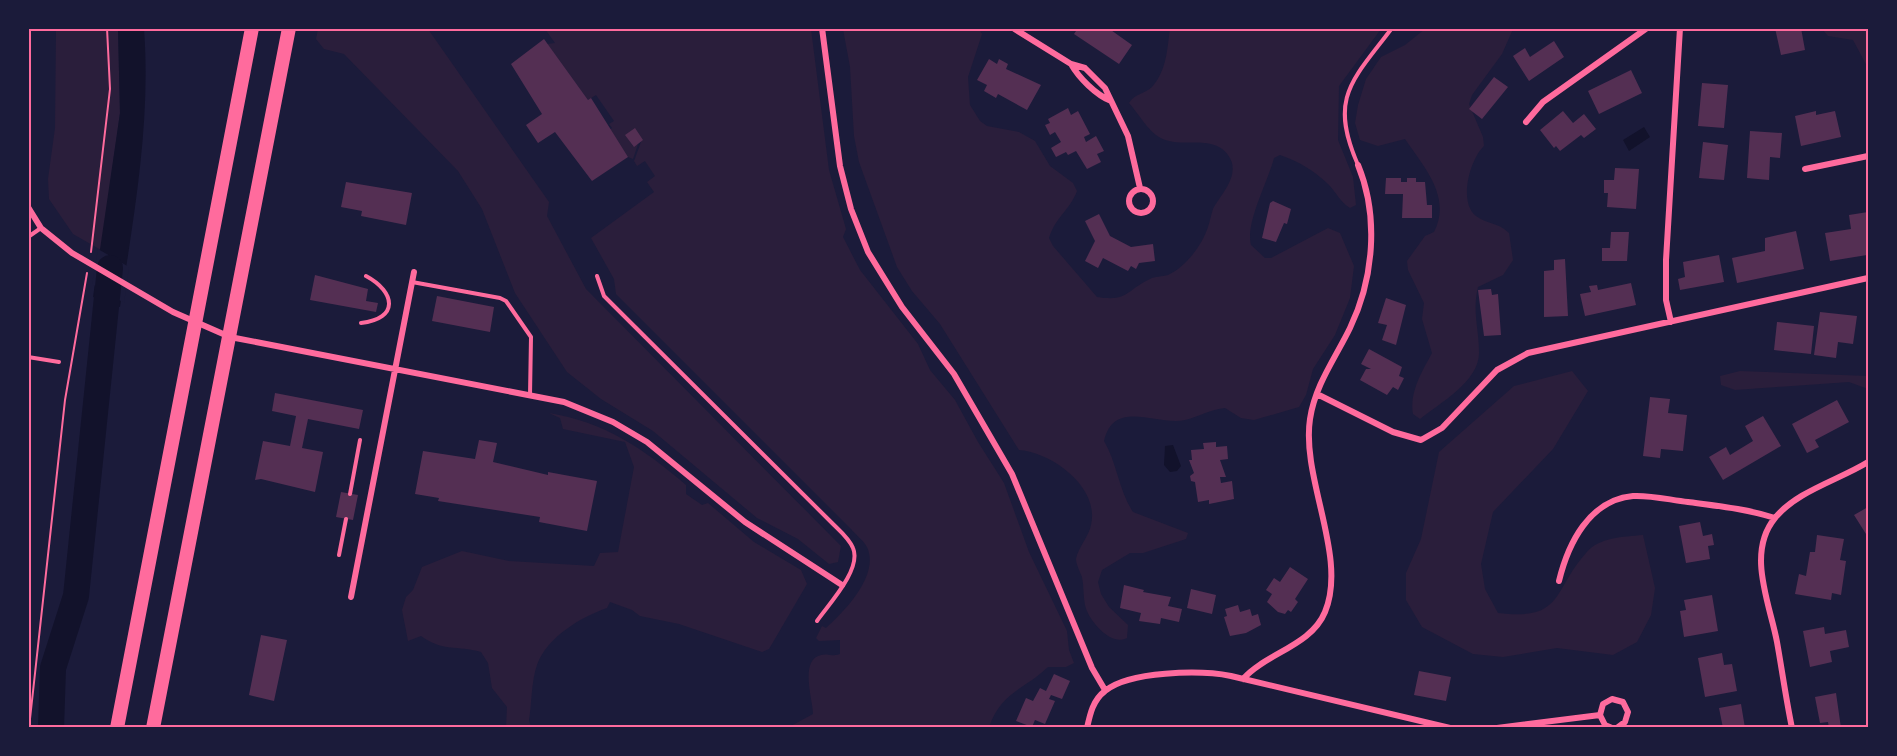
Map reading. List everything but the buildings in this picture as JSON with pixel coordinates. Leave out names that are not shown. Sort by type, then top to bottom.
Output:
[{"type":"main road","points":[[117,728],[252,28]]},
{"type":"main road","points":[[153,728],[289,28]]},
{"type":"street","points":[[822,28],[840,166],[851,209],[868,252],[896,297],[954,374],[1012,474],[1092,668],[1105,690]]},
{"type":"street","points":[[1012,28],[1071,64],[1084,68],[1105,88],[1131,147],[1140,188]]},
{"type":"street","points":[[1526,123],[1543,102],[1647,28]]},
{"type":"street","points":[[1671,322],[1666,300],[1666,260],[1680,28]]},
{"type":"street","points":[[1805,169],[1869,156]]},
{"type":"street","points":[[1243,679],[1257,665],[1314,630],[1326,610],[1330,572],[1309,437],[1310,419],[1317,394],[1358,310],[1368,278],[1371,246],[1369,207],[1358,165]]},
{"type":"street","points":[[1140,188],[1149,191],[1154,199],[1151,208],[1143,213],[1134,211],[1129,202],[1131,193],[1140,188]]},
{"type":"street","points":[[28,207],[41,228],[72,253],[148,298],[230,337],[395,371],[530,395],[584,410],[637,436],[745,522],[842,585]]},
{"type":"street","points":[[351,597],[414,272]]},
{"type":"street","points":[[1317,394],[1393,432],[1421,440],[1442,428],[1497,370],[1528,353],[1869,278]]},
{"type":"street","points":[[1792,728],[1762,570],[1764,541],[1775,518],[1797,501],[1869,462]]},
{"type":"street","points":[[1559,581],[1569,548],[1583,525],[1602,508],[1623,497],[1649,497],[1730,507],[1775,518]]},
{"type":"street","points":[[1087,728],[1096,701],[1105,690],[1130,679],[1189,673],[1218,674],[1243,679],[1449,728]]},
{"type":"street","points":[[1612,728],[1605,725],[1600,715],[1603,704],[1612,699],[1623,702],[1628,712],[1628,717],[1617,728]]},
{"type":"street","points":[[1497,728],[1600,715]]},
{"type":"lane","points":[[1358,165],[1346,136],[1345,105],[1358,72],[1392,28]]},
{"type":"lane","points":[[28,237],[41,228]]},
{"type":"lane","points":[[361,323],[377,321],[384,317],[389,303],[387,293],[380,284],[366,276]]},
{"type":"lane","points":[[597,276],[604,296],[848,540],[853,548],[854,564],[817,621]]},
{"type":"lane","points":[[412,282],[500,298],[506,302],[531,338],[530,395]]},
{"type":"lane","points":[[28,357],[59,362]]},
{"type":"lane","points":[[350,494],[360,440]]},
{"type":"lane","points":[[339,555],[346,519]]},
{"type":"path","points":[[90,254],[110,89],[107,28]]},
{"type":"path","points":[[29,728],[65,400],[88,266]]},
{"type":"shaded area","points":[[56,29],[118,29],[120,113],[101,250],[73,234],[49,199],[48,179],[55,128]]},
{"type":"shaded area","points":[[118,29],[144,29],[146,64],[140,168],[120,307],[93,297],[120,113]]},
{"type":"shaded area","points":[[318,29],[428,29],[549,202],[547,216],[586,289],[841,546],[838,562],[829,564],[798,539],[757,518],[653,431],[601,399],[567,372],[515,293],[482,209],[458,171],[344,54],[324,49],[316,39]]},
{"type":"shaded area","points":[[545,29],[811,29],[829,170],[846,229],[843,237],[860,270],[918,344],[930,370],[955,400],[1004,483],[1029,552],[1067,631],[1069,650],[1074,663],[1066,667],[1048,667],[1014,692],[1000,706],[989,727],[789,727],[813,714],[809,672],[814,658],[840,654],[840,640],[819,641],[816,638],[822,626],[826,628],[851,602],[865,580],[870,558],[867,547],[616,294],[614,279],[591,238],[654,192],[647,182],[655,176],[645,161],[637,166],[634,161],[641,142],[626,135],[633,146],[638,144],[633,159],[628,157],[609,130],[612,128],[609,124],[614,121],[596,95],[588,100],[547,44],[555,43]]},
{"type":"shaded area","points":[[843,29],[979,29],[982,34],[968,77],[970,105],[980,121],[987,126],[1019,132],[1035,141],[1050,166],[1073,183],[1077,191],[1055,224],[1049,238],[1053,246],[1097,297],[1115,298],[1127,294],[1152,278],[1168,275],[1187,261],[1202,241],[1213,209],[1232,176],[1232,162],[1221,148],[1204,143],[1167,141],[1147,126],[1129,103],[1134,97],[1152,87],[1161,74],[1166,59],[1170,29],[1381,29],[1339,86],[1338,140],[1353,177],[1356,205],[1350,208],[1317,175],[1280,155],[1274,158],[1251,225],[1251,245],[1265,258],[1271,258],[1328,228],[1340,233],[1354,266],[1350,298],[1335,335],[1313,369],[1306,395],[1299,407],[1254,420],[1241,418],[1225,408],[1185,420],[1127,417],[1117,420],[1109,428],[1104,441],[1124,495],[1133,512],[1188,533],[1186,539],[1143,553],[1130,553],[1102,570],[1098,582],[1101,594],[1109,607],[1128,625],[1127,638],[1114,639],[1107,635],[1095,624],[1085,605],[1082,577],[1076,559],[1090,529],[1092,511],[1081,485],[1070,474],[1045,457],[1019,450],[940,324],[912,291],[897,267],[859,162],[854,136],[850,67]]},
{"type":"shaded area","points":[[1425,29],[1513,29],[1502,54],[1472,95],[1469,104],[1483,137],[1484,146],[1474,160],[1467,191],[1471,210],[1476,216],[1509,233],[1513,260],[1503,275],[1478,287],[1476,312],[1479,352],[1478,363],[1473,372],[1466,382],[1448,398],[1420,419],[1413,414],[1413,398],[1417,382],[1432,353],[1422,319],[1424,303],[1408,270],[1407,261],[1425,236],[1434,232],[1439,219],[1438,195],[1427,172],[1405,139],[1378,146],[1360,140],[1355,123],[1366,79],[1381,57],[1405,45]]},
{"type":"shaded area","points":[[1822,29],[1868,29],[1868,68],[1853,40],[1828,36]]},
{"type":"shaded area","points":[[1644,127],[1650,137],[1629,151],[1623,140]]},
{"type":"shaded area","points":[[1572,371],[1588,391],[1553,449],[1493,512],[1481,564],[1485,589],[1498,613],[1535,612],[1546,608],[1554,600],[1575,567],[1591,548],[1604,541],[1620,537],[1643,535],[1655,588],[1651,615],[1637,642],[1613,655],[1557,648],[1503,657],[1473,654],[1422,627],[1406,600],[1406,573],[1421,539],[1439,452],[1514,386]]},
{"type":"shaded area","points":[[1740,371],[1868,376],[1868,389],[1849,382],[1735,390],[1721,385],[1720,376]]},
{"type":"shaded area","points":[[549,413],[588,423],[623,439],[655,460],[686,485],[686,494],[702,505],[708,503],[754,542],[801,570],[807,584],[769,649],[762,652],[679,624],[640,616],[632,610],[610,602],[607,608],[566,629],[548,646],[535,672],[529,720],[531,727],[506,728],[507,707],[492,688],[488,663],[481,652],[443,646],[421,636],[408,641],[402,610],[406,597],[413,590],[422,567],[462,551],[509,561],[594,566],[600,553],[618,552],[634,467],[625,442],[563,429],[560,418]]},
{"type":"shaded area","points":[[1173,445],[1181,466],[1177,471],[1170,472],[1164,465],[1165,446]]},
{"type":"pier","points":[[98,249],[129,267],[124,303],[92,284]]},
{"type":"waterway","points":[[51,728],[53,668],[76,596],[110,268]]}]
